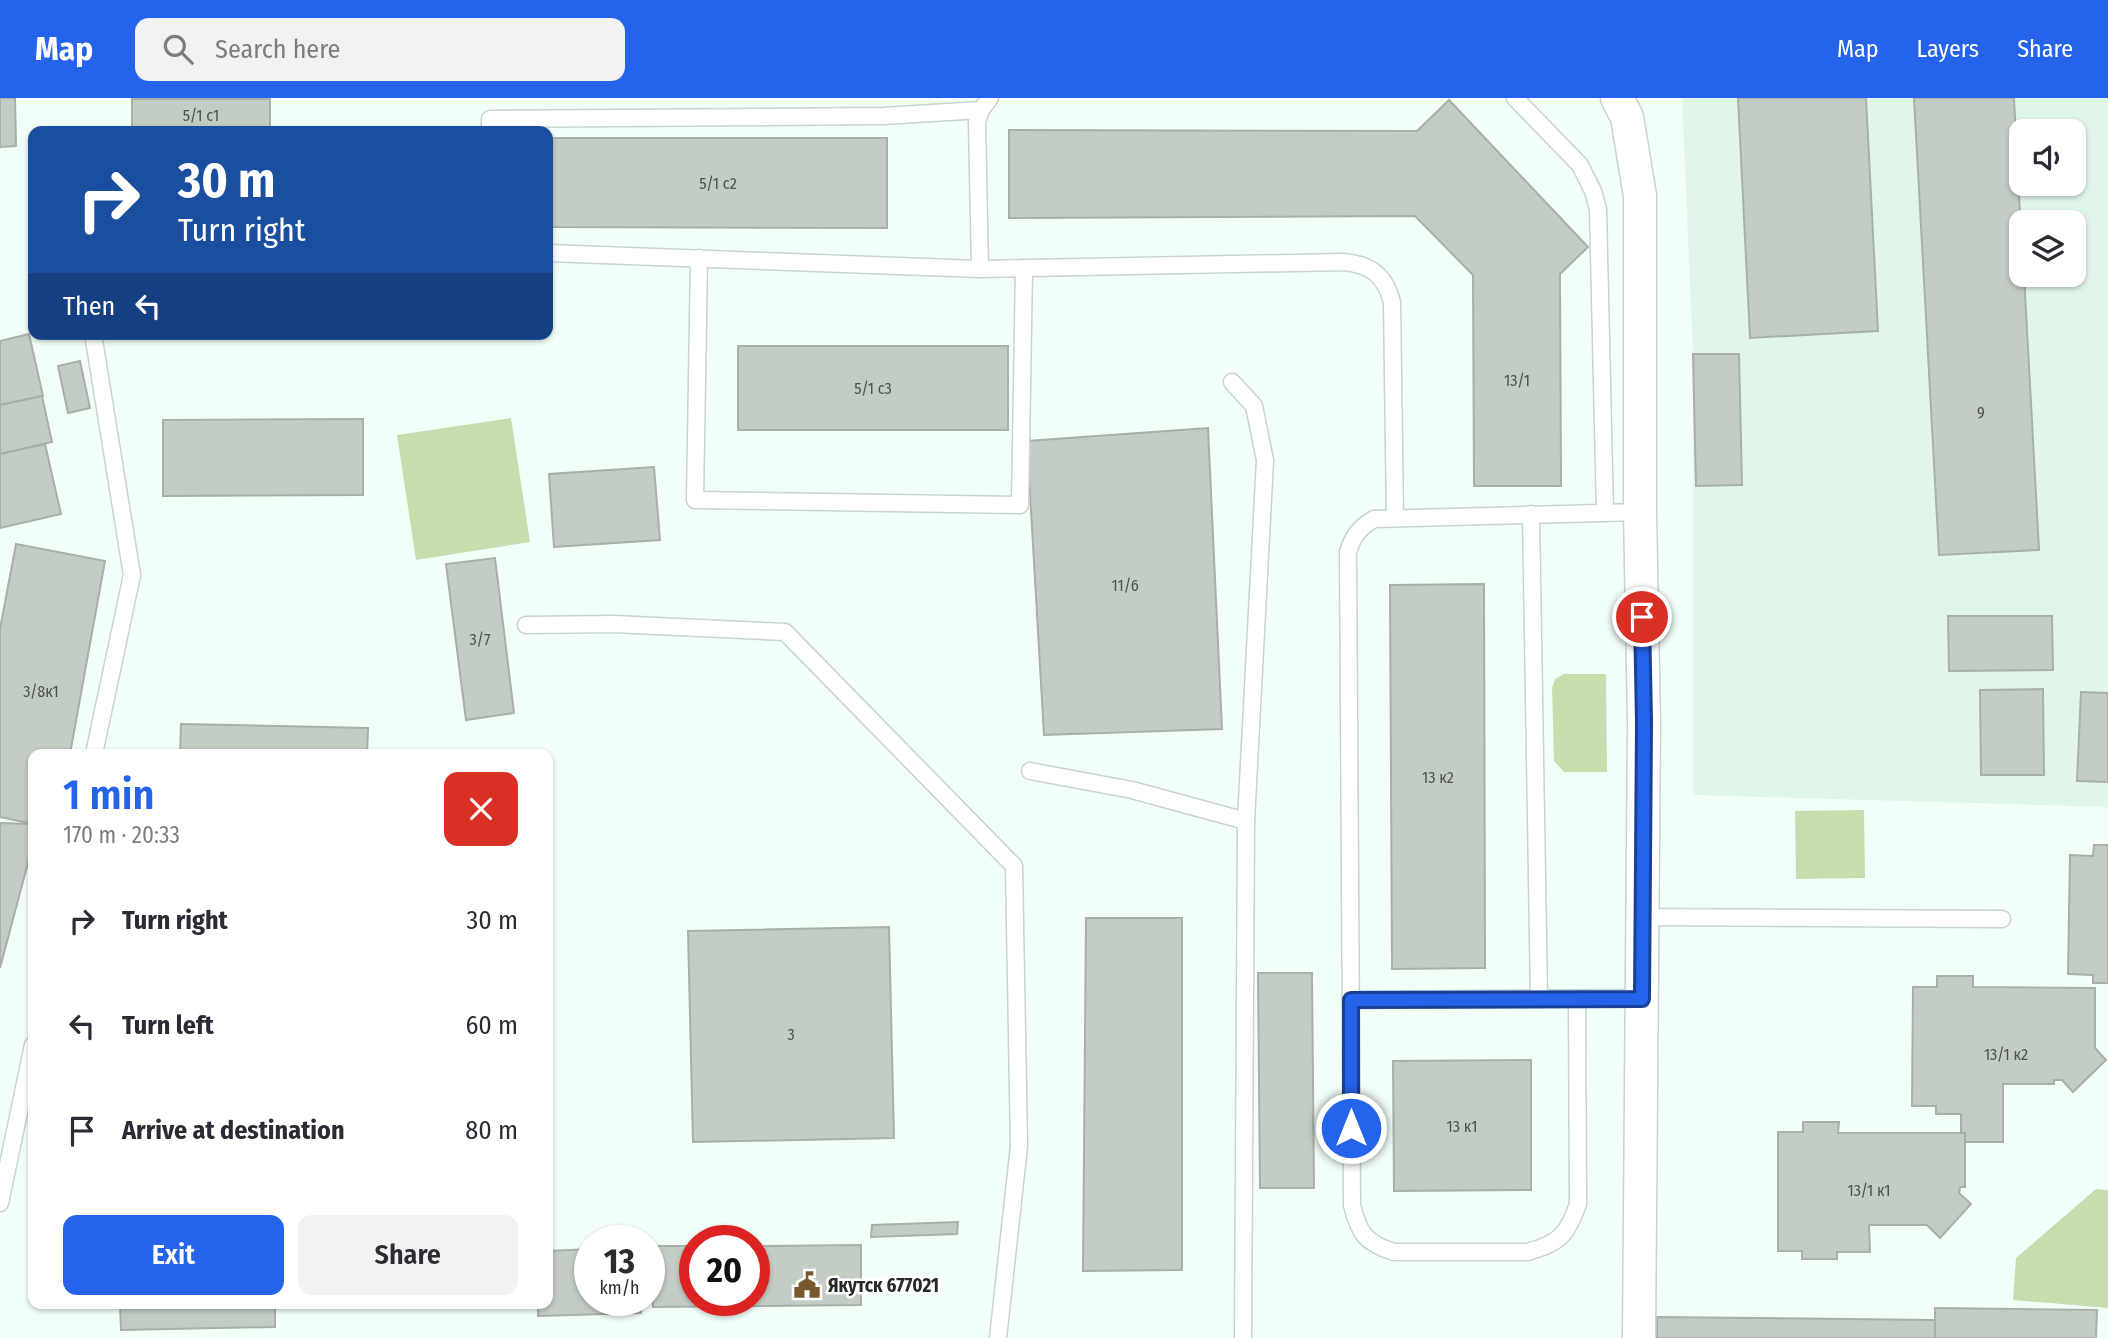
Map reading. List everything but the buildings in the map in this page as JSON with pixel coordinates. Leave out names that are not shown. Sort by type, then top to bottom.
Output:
[{"type":"street","points":[[1617,98],[1627,117],[1640,196],[1640,512],[1644,722],[1639,1338]]},
{"type":"lane","points":[[1515,98],[1580,165],[1593,191],[1598,209],[1605,513]]},
{"type":"lane","points":[[490,126],[490,119],[883,116],[985,104]]},
{"type":"lane","points":[[980,269],[977,122],[985,104]]},
{"type":"lane","points":[[553,253],[980,269],[1358,263],[1381,276],[1392,302],[1395,518]]},
{"type":"lane","points":[[699,258],[695,500],[1020,505],[1024,268]]},
{"type":"lane","points":[[94,340],[132,575],[95,749]]},
{"type":"lane","points":[[1232,382],[1254,406],[1265,460],[1246,821],[1243,1338]]},
{"type":"lane","points":[[1577,999],[1578,1204],[1570,1226],[1558,1240],[1546,1247],[1527,1252],[1394,1252],[1376,1246],[1357,1226],[1352,1205],[1348,552],[1353,538],[1360,528],[1374,519],[1640,512]]},
{"type":"lane","points":[[1531,514],[1539,999]]},
{"type":"lane","points":[[526,625],[614,624],[785,632],[1014,866],[1019,1146],[998,1338]]},
{"type":"lane","points":[[1030,771],[1132,790],[1246,821]]},
{"type":"lane","points":[[1642,917],[2001,919]]},
{"type":"lane","points":[[1351,1000],[1642,999]]},
{"type":"lane","points":[[0,1203],[28,1069]]},
{"type":"shaded area","points":[[1682,98],[2108,98],[2108,807],[1693,795],[1693,354]]},
{"type":"green space","points":[[511,418],[530,542],[416,560],[397,435]]},
{"type":"green space","points":[[1564,674],[1606,674],[1607,772],[1564,772],[1554,761],[1552,688],[1555,679]]},
{"type":"green space","points":[[1864,810],[1865,878],[1796,879],[1795,811]]},
{"type":"green space","points":[[2096,1189],[2108,1190],[2108,1308],[2013,1300],[2016,1258]]},
{"type":"place","name":"Якутск 677021","points":[[807,1285]]},
{"type":"route","points":[[1351,1128],[1351,1000],[1642,999],[1642,617]]}]
